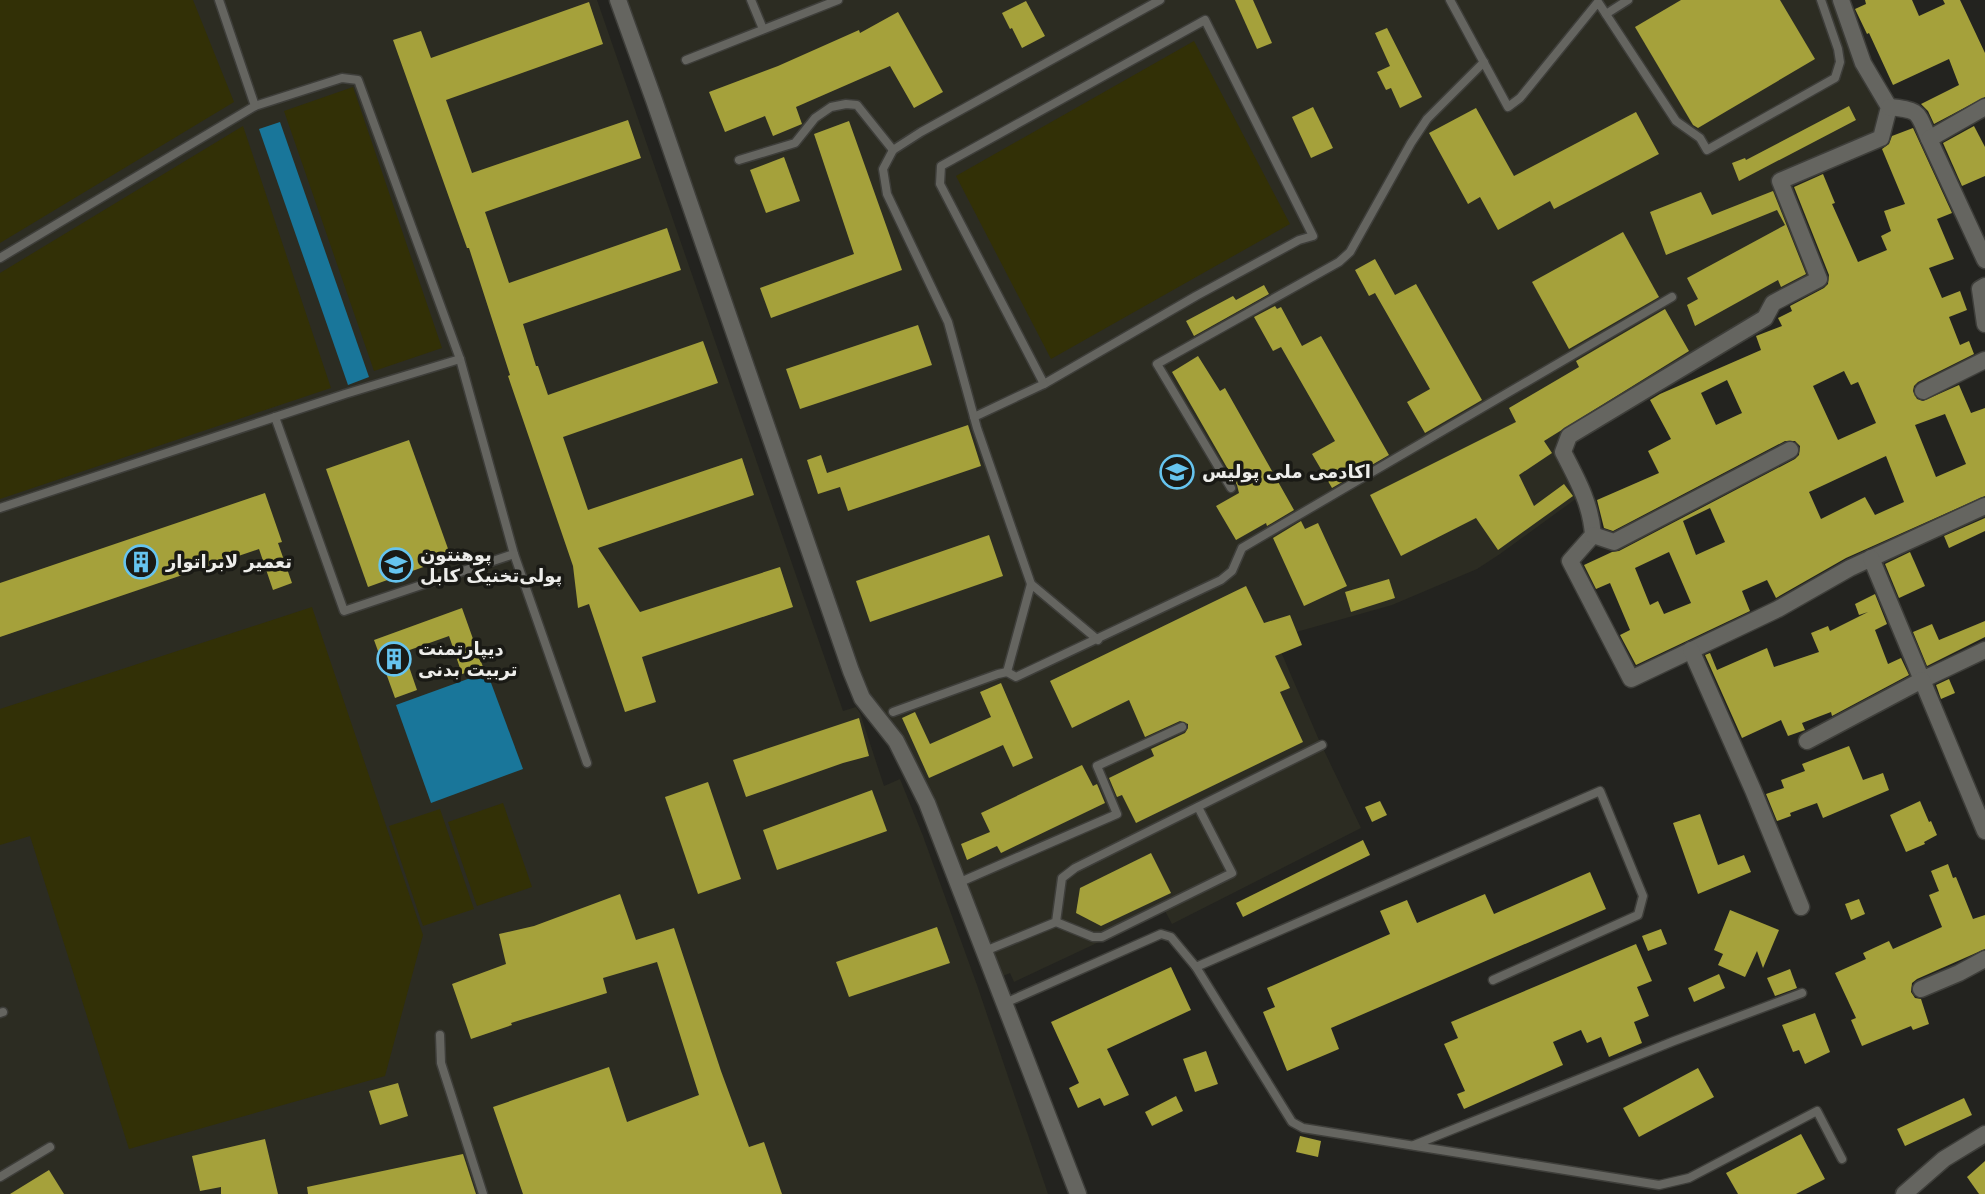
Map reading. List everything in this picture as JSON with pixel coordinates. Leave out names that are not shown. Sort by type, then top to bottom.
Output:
[{"type":"street","points":[[618,0],[851,671],[862,698],[895,741],[927,803],[1078,1194]]},
{"type":"street","points":[[1841,0],[1863,63],[1889,107],[1881,138],[1780,181],[1819,279],[1773,303],[1765,317],[1569,436],[1563,452],[1584,491],[1593,535],[1570,561],[1632,679],[1777,609],[1850,568],[1985,506]]},
{"type":"street","points":[[1889,107],[1912,109],[1917,113],[1985,260]]},
{"type":"street","points":[[1929,139],[1985,107]]},
{"type":"street","points":[[1985,286],[1980,289],[1985,324]]},
{"type":"street","points":[[1923,391],[1985,360]]},
{"type":"street","points":[[1593,535],[1614,542],[1790,450]]},
{"type":"street","points":[[1871,558],[1985,831]]},
{"type":"street","points":[[1691,650],[1801,907]]},
{"type":"street","points":[[1807,741],[1985,650]]},
{"type":"street","points":[[1921,989],[1985,959]]},
{"type":"street","points":[[1904,1194],[1923,1187],[1944,1159],[1985,1134]]},
{"type":"lane","points":[[219,0],[255,106]]},
{"type":"lane","points":[[751,0],[763,29]]},
{"type":"lane","points":[[686,60],[838,0]]},
{"type":"lane","points":[[1098,640],[1031,584],[974,417],[948,323],[887,194],[883,169],[893,150],[1160,0]]},
{"type":"lane","points":[[1450,0],[1508,107],[1520,98],[1598,1],[1676,121],[1699,138],[1707,150],[1835,78],[1840,62],[1838,48],[1821,0]]},
{"type":"lane","points":[[1606,14],[1628,0]]},
{"type":"lane","points":[[974,417],[1044,383],[1299,240],[1314,236],[1205,20],[941,166],[940,184],[1044,383]]},
{"type":"lane","points":[[1231,488],[1157,364],[1339,262],[1350,252],[1427,119],[1484,62]]},
{"type":"lane","points":[[0,258],[255,106],[342,78],[358,80],[460,359],[514,554],[587,763]]},
{"type":"lane","points":[[739,160],[795,143],[815,118],[831,107],[846,104],[857,105],[893,150]]},
{"type":"lane","points":[[893,712],[1007,672],[1016,677],[1221,580],[1232,571],[1242,548],[1672,297]]},
{"type":"lane","points":[[0,508],[460,359]]},
{"type":"lane","points":[[275,417],[344,611],[514,554]]},
{"type":"lane","points":[[1007,672],[1031,584]]},
{"type":"lane","points":[[958,883],[1117,814],[1097,766],[1182,727]]},
{"type":"lane","points":[[1056,922],[1062,878],[1076,868],[1322,746]]},
{"type":"lane","points":[[1196,967],[1600,791],[1643,895],[1638,915],[1493,980]]},
{"type":"lane","points":[[985,951],[1056,922],[1093,937],[1102,937],[1232,873],[1198,807]]},
{"type":"lane","points":[[1005,1003],[1161,934],[1171,937],[1196,967],[1292,1122],[1303,1128],[1659,1185],[1689,1178],[1817,1111],[1842,1159]]},
{"type":"lane","points":[[1413,1146],[1674,1041],[1802,993]]},
{"type":"lane","points":[[440,1035],[441,1063],[483,1194]]},
{"type":"lane","points":[[0,1177],[50,1147]]},
{"type":"shaded area","name":"پوهنتون پولی‌تخنیک کابل","points":[[0,0],[597,0],[843,711],[856,707],[860,713],[884,786],[900,779],[977,985],[1048,1194],[0,1194]]},
{"type":"shaded area","points":[[0,0],[193,0],[234,102],[0,243]]},
{"type":"shaded area","name":"اکادمی ملی پولیس","points":[[618,0],[1841,0],[1884,98],[1881,138],[1780,181],[1819,279],[1570,436],[1577,498],[1477,569],[1392,605],[1275,638],[1361,828],[1172,924],[1165,911],[1014,982],[1010,973],[994,980],[927,803],[862,698]]},
{"type":"shaded area","points":[[1194,41],[1290,224],[1051,359],[956,176]]},
{"type":"shaded area","points":[[353,87],[442,348],[374,371],[284,111]]},
{"type":"shaded area","points":[[243,126],[331,388],[0,499],[0,273]]},
{"type":"shaded area","points":[[312,607],[423,935],[385,1076],[129,1149],[30,836],[0,845],[0,709]]},
{"type":"shaded area","points":[[503,803],[532,887],[477,906],[448,822]]},
{"type":"shaded area","points":[[440,809],[474,909],[423,926],[389,826]]},
{"type":"water","points":[[280,122],[369,377],[348,385],[259,129]]},
{"type":"water","points":[[487,672],[523,769],[431,803],[396,705]]},
{"type":"building","points":[[1235,0],[1253,0],[1272,43],[1257,49]]},
{"type":"building","points":[[1681,0],[1780,0],[1815,59],[1698,128],[1693,125],[1635,27]]},
{"type":"building","points":[[1865,0],[1912,0],[1919,16],[1945,4],[1943,0],[1960,0],[1985,53],[1985,97],[1934,124],[1921,104],[1959,85],[1949,59],[1893,85],[1855,9],[1866,4]]},
{"type":"building","points":[[1026,1],[1045,36],[1022,48],[1002,13]]},
{"type":"building","points":[[589,2],[603,44],[446,100],[472,173],[628,120],[641,158],[485,212],[509,283],[667,228],[681,270],[523,324],[536,366],[548,395],[703,341],[718,383],[563,437],[588,510],[742,458],[754,495],[598,548],[640,612],[780,567],[793,607],[642,657],[656,702],[625,712],[589,604],[578,608],[573,566],[508,376],[510,375],[469,248],[393,40],[421,31],[431,58]]},
{"type":"building","points":[[898,12],[943,92],[914,108],[890,66],[796,107],[802,124],[773,136],[765,116],[725,132],[709,92],[778,66],[859,30],[860,33]]},
{"type":"building","points":[[1387,28],[1422,97],[1400,108],[1391,88],[1386,90],[1377,72],[1390,66],[1375,33]]},
{"type":"building","points":[[1849,106],[1856,120],[1739,181],[1732,163],[1745,158],[1746,160]]},
{"type":"building","points":[[1313,107],[1333,148],[1311,158],[1292,117]]},
{"type":"building","points":[[1476,108],[1514,176],[1636,112],[1659,154],[1554,209],[1550,201],[1498,230],[1480,197],[1468,204],[1429,133]]},
{"type":"building","points":[[849,121],[902,270],[771,318],[760,288],[854,254],[814,134]]},
{"type":"building","points":[[1974,126],[1985,147],[1985,176],[1962,186],[1943,143]]},
{"type":"building","points":[[1913,128],[1952,213],[1937,219],[1954,259],[1929,268],[1942,298],[1960,291],[1967,310],[1949,317],[1960,345],[1969,341],[1974,354],[1918,382],[1913,391],[1917,399],[1923,401],[1959,385],[1971,413],[1985,408],[1985,496],[1846,558],[1776,598],[1767,580],[1742,591],[1750,611],[1636,665],[1620,635],[1630,630],[1610,583],[1596,589],[1584,565],[1619,551],[1795,459],[1799,455],[1800,446],[1795,441],[1785,441],[1613,531],[1604,528],[1597,500],[1659,473],[1648,451],[1671,439],[1650,400],[1761,350],[1756,336],[1782,326],[1778,318],[1792,311],[1790,306],[1828,284],[1829,275],[1794,187],[1823,174],[1835,203],[1832,204],[1858,262],[1887,250],[1881,236],[1891,231],[1884,211],[1905,204],[1882,149],[1889,144],[1892,136]],"holes":[[[1844,371],[1851,385],[1858,382],[1876,423],[1838,440],[1813,386]],[[1727,380],[1742,413],[1716,425],[1701,393]],[[1945,414],[1966,464],[1936,477],[1915,425]],[[1886,456],[1904,502],[1875,515],[1865,497],[1821,519],[1809,492]],[[1710,508],[1725,542],[1696,555],[1683,521]],[[1669,552],[1691,603],[1664,614],[1658,601],[1650,605],[1635,568]]]},
{"type":"building","points":[[784,157],[800,201],[766,213],[750,170]]},
{"type":"building","points":[[1773,191],[1806,274],[1781,287],[1778,280],[1695,326],[1687,305],[1698,299],[1687,278],[1785,225],[1777,210],[1666,255],[1650,212],[1701,192],[1712,215]]},
{"type":"building","points":[[1623,232],[1659,297],[1569,349],[1532,282]]},
{"type":"building","points":[[1375,259],[1395,295],[1416,284],[1482,400],[1425,433],[1407,402],[1430,389],[1375,293],[1369,296],[1355,270]]},
{"type":"building","points":[[1264,285],[1269,294],[1194,336],[1186,321],[1233,296],[1236,300]]},
{"type":"building","points":[[1275,306],[1277,309],[1281,307],[1302,346],[1321,336],[1389,455],[1332,488],[1312,454],[1335,441],[1281,347],[1273,351],[1254,317]]},
{"type":"building","points":[[1665,309],[1689,351],[1544,441],[1552,453],[1519,475],[1534,506],[1564,484],[1573,496],[1498,550],[1476,518],[1401,556],[1370,495],[1516,422],[1509,408],[1579,367],[1576,361]]},
{"type":"building","points":[[918,325],[932,365],[800,409],[786,369]]},
{"type":"building","points":[[1198,356],[1220,391],[1225,388],[1294,510],[1236,540],[1216,506],[1239,493],[1237,485],[1172,372]]},
{"type":"building","points":[[968,425],[981,466],[848,511],[840,487],[818,494],[807,460],[821,455],[827,473]]},
{"type":"building","points":[[409,440],[451,557],[368,587],[326,469]]},
{"type":"building","name":"تعمیر لابراتوار","points":[[265,493],[282,542],[278,543],[292,583],[273,590],[259,549],[0,637],[0,583]]},
{"type":"building","points":[[1985,518],[1985,531],[1949,548],[1944,536]]},
{"type":"building","points":[[1301,521],[1305,529],[1318,523],[1347,586],[1304,606],[1273,538]]},
{"type":"building","points":[[989,535],[1003,576],[870,622],[856,581]]},
{"type":"building","points":[[1910,552],[1925,586],[1899,598],[1885,564]]},
{"type":"building","points":[[1389,579],[1395,598],[1351,612],[1345,592]]},
{"type":"building","points":[[1246,586],[1264,623],[1290,615],[1302,645],[1275,656],[1290,688],[1280,692],[1303,742],[1136,823],[1122,795],[1117,797],[1109,778],[1154,756],[1151,749],[1185,733],[1188,724],[1180,721],[1145,737],[1129,700],[1072,728],[1050,681]]},
{"type":"building","points":[[1875,594],[1887,624],[1875,630],[1888,664],[1901,658],[1909,675],[1832,716],[1831,712],[1802,723],[1805,730],[1788,736],[1781,720],[1742,738],[1705,655],[1710,653],[1717,670],[1767,648],[1774,667],[1819,652],[1811,633],[1828,626],[1830,631],[1868,612],[1859,615],[1855,604]]},
{"type":"building","name":"دیپارتمنت تربیت بدنی","points":[[462,608],[483,667],[462,674],[449,636],[404,652],[417,690],[395,698],[374,640]]},
{"type":"building","points":[[1985,621],[1985,637],[1927,666],[1913,632],[1932,624],[1939,640]]},
{"type":"building","points":[[1949,679],[1955,693],[1941,699],[1936,685]]},
{"type":"building","points":[[1001,683],[1033,758],[1013,767],[1003,745],[929,778],[902,718],[915,712],[930,744],[991,717],[980,692]]},
{"type":"building","points":[[859,718],[869,756],[746,797],[733,760]]},
{"type":"building","points":[[1849,746],[1863,780],[1883,773],[1889,790],[1823,818],[1817,803],[1777,821],[1766,794],[1784,788],[1781,780],[1805,771],[1802,764]]},
{"type":"building","points":[[1082,765],[1093,786],[1097,784],[1105,803],[1001,853],[997,846],[967,860],[961,844],[990,832],[981,813]]},
{"type":"building","points":[[708,782],[741,879],[698,894],[665,797]]},
{"type":"building","points":[[872,790],[887,831],[777,870],[763,830]]},
{"type":"building","points":[[1380,801],[1387,815],[1372,822],[1365,807]]},
{"type":"building","points":[[1920,801],[1937,835],[1924,842],[1925,844],[1906,852],[1890,815]]},
{"type":"building","points":[[1700,814],[1718,865],[1744,855],[1751,872],[1698,894],[1673,823]]},
{"type":"building","points":[[1363,840],[1370,855],[1243,917],[1236,903]]},
{"type":"building","points":[[1151,853],[1171,893],[1101,926],[1076,913],[1080,888]]},
{"type":"building","points":[[1948,864],[1973,919],[1985,915],[1985,949],[1912,983],[1911,992],[1915,998],[1921,999],[1929,1024],[1913,1030],[1911,1026],[1862,1046],[1851,1020],[1856,1018],[1835,973],[1866,959],[1863,953],[1889,941],[1893,949],[1942,927],[1929,895],[1939,891],[1931,871]]},
{"type":"building","points":[[1590,872],[1606,909],[1331,1028],[1339,1049],[1287,1071],[1263,1012],[1275,1007],[1267,988],[1390,934],[1380,911],[1407,900],[1417,923],[1485,894],[1494,914]]},
{"type":"building","points":[[620,894],[636,940],[674,928],[749,1147],[764,1142],[782,1194],[523,1194],[493,1107],[609,1067],[627,1122],[699,1095],[657,962],[603,978],[607,993],[511,1023],[512,1025],[471,1039],[452,984],[506,964],[499,934],[534,926]]},
{"type":"building","points":[[1859,899],[1865,914],[1851,920],[1845,904]]},
{"type":"building","points":[[1730,910],[1779,930],[1763,968],[1757,951],[1745,977],[1718,965],[1723,954],[1714,950]]},
{"type":"building","points":[[937,927],[950,963],[849,997],[836,962]]},
{"type":"building","points":[[1661,929],[1667,944],[1648,951],[1642,936]]},
{"type":"building","points":[[1636,944],[1652,981],[1637,987],[1649,1016],[1634,1022],[1642,1043],[1609,1057],[1601,1037],[1587,1043],[1581,1030],[1553,1042],[1563,1065],[1464,1109],[1457,1094],[1465,1091],[1444,1044],[1458,1038],[1451,1022]]},
{"type":"building","points":[[1171,967],[1191,1010],[1107,1049],[1129,1095],[1104,1106],[1100,1098],[1078,1108],[1069,1088],[1079,1083],[1051,1022]]},
{"type":"building","points":[[1790,969],[1797,988],[1775,996],[1767,978]]},
{"type":"building","points":[[1719,974],[1725,988],[1694,1002],[1688,988]]},
{"type":"building","points":[[1815,1013],[1830,1052],[1805,1064],[1799,1050],[1793,1052],[1782,1025]]},
{"type":"building","points":[[1206,1051],[1218,1084],[1195,1092],[1183,1059]]},
{"type":"building","points":[[1698,1068],[1714,1097],[1639,1137],[1623,1108]]},
{"type":"building","points":[[398,1083],[408,1116],[380,1125],[369,1091]]},
{"type":"building","points":[[1176,1096],[1183,1111],[1152,1126],[1145,1112]]},
{"type":"building","points":[[1964,1098],[1972,1115],[1905,1146],[1897,1129]]},
{"type":"building","points":[[1801,1134],[1825,1179],[1796,1194],[1738,1194],[1726,1173]]},
{"type":"building","points":[[1300,1136],[1321,1141],[1318,1157],[1296,1152]]},
{"type":"building","points":[[265,1139],[278,1194],[221,1194],[221,1187],[200,1191],[192,1156]]},
{"type":"building","points":[[463,1154],[476,1194],[308,1194],[307,1187]]},
{"type":"building","points":[[1985,1161],[1985,1194],[1979,1194],[1967,1177]]},
{"type":"building","points":[[49,1170],[64,1194],[10,1194]]},
{"type":"place","name":"اکادمی ملی پولیس","points":[[1177,472]]},
{"type":"place","name":"تعمیر لابراتوار","points":[[141,562]]},
{"type":"place","name":"پوهنتون پولی‌تخنیک کابل","points":[[396,565]]},
{"type":"place","name":"دیپارتمنت تربیت بدنی","points":[[394,659]]}]
